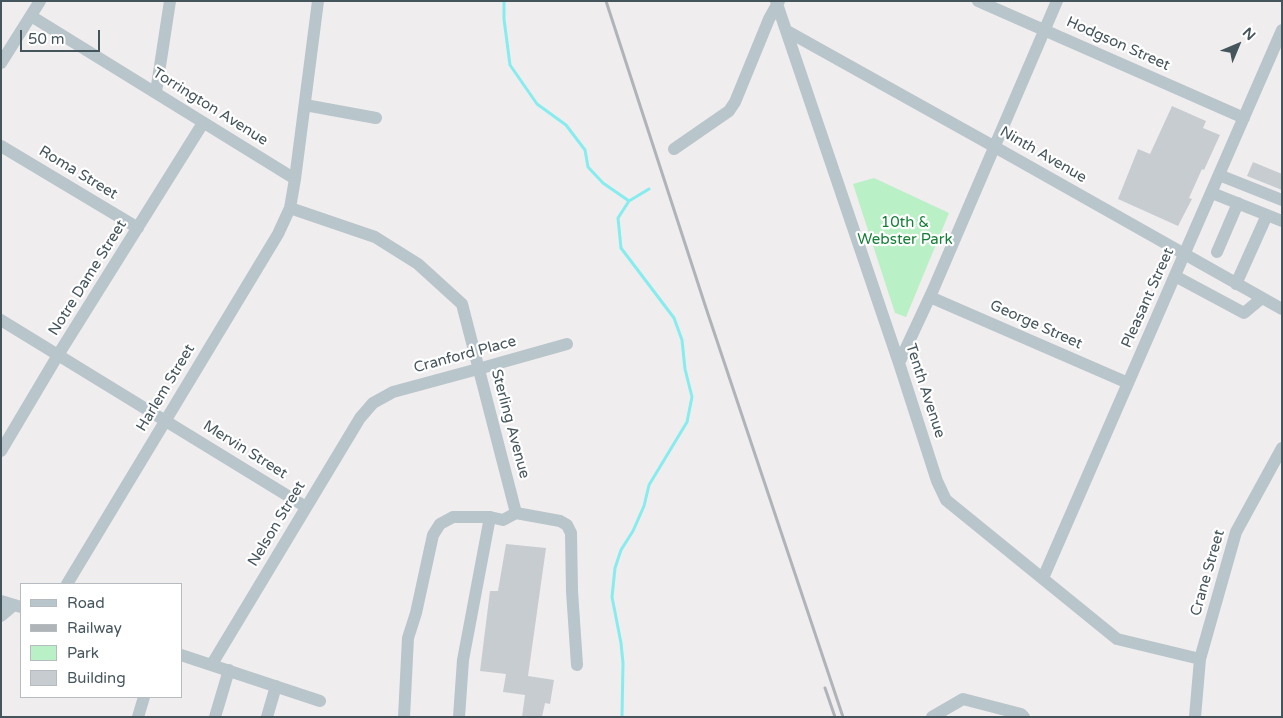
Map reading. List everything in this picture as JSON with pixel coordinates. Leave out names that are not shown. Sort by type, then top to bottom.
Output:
[{"type":"street","points":[[1,63],[40,1]]},
{"type":"street","points":[[156,92],[170,1]]},
{"type":"street","name":"Harlem Street","points":[[68,583],[278,234],[290,208],[318,1]]},
{"type":"street","name":"Hodgson Street","points":[[978,1],[1244,118]]},
{"type":"street","points":[[899,363],[930,297],[1057,1]]},
{"type":"street","points":[[674,149],[729,111],[735,102],[777,3]]},
{"type":"street","name":"Tenth Avenue","points":[[777,3],[937,481],[946,500],[1116,639],[1200,659]]},
{"type":"street","name":"Torrington Avenue","points":[[31,16],[295,179]]},
{"type":"street","name":"Pleasant Street","points":[[1043,578],[1282,30]]},
{"type":"street","name":"Ninth Avenue","points":[[787,31],[1282,309]]},
{"type":"street","points":[[305,105],[376,118]]},
{"type":"street","name":"Notre Dame Street","points":[[1,452],[58,355],[203,123]]},
{"type":"street","name":"Roma Street","points":[[1,146],[138,228]]},
{"type":"street","points":[[1219,175],[1282,200]]},
{"type":"street","points":[[1212,193],[1282,221]]},
{"type":"street","points":[[1217,252],[1238,203]]},
{"type":"street","name":"Sterling Avenue","points":[[290,208],[375,237],[418,264],[462,304],[516,512]]},
{"type":"street","points":[[1236,284],[1267,215]]},
{"type":"street","points":[[1175,276],[1244,313],[1262,298]]},
{"type":"street","name":"George Street","points":[[930,297],[1128,383]]},
{"type":"street","name":"Mervin Street","points":[[1,320],[306,507]]},
{"type":"street","name":"Cranford Place","points":[[373,403],[393,392],[567,344]]},
{"type":"street","name":"Nelson Street","points":[[212,664],[360,418],[373,403]]},
{"type":"street","name":"Crane Street","points":[[1195,717],[1200,659],[1236,532],[1282,448]]},
{"type":"street","points":[[404,717],[408,638],[416,613],[433,535],[440,524],[453,517],[490,517],[503,520],[516,512],[560,521],[567,525],[571,533],[572,591],[577,665]]},
{"type":"street","points":[[459,717],[463,660],[490,517]]},
{"type":"street","points":[[1,601],[18,606]]},
{"type":"street","points":[[1,616],[18,606]]},
{"type":"street","points":[[182,655],[320,701]]},
{"type":"street","points":[[215,717],[229,670]]},
{"type":"street","points":[[267,717],[276,686]]},
{"type":"street","points":[[138,717],[144,698]]},
{"type":"street","points":[[932,717],[963,699],[1021,714],[1024,717]]},
{"type":"street","points":[[981,704],[984,717]]},
{"type":"green space","name":"10th & Webster Park","points":[[874,178],[949,213],[906,317],[895,313],[853,184]]},
{"type":"building","points":[[1172,106],[1206,121],[1203,128],[1220,135],[1204,170],[1202,169],[1189,198],[1192,199],[1178,226],[1118,199],[1138,149],[1150,154]]},
{"type":"building","points":[[1253,162],[1282,174],[1282,190],[1247,176]]},
{"type":"building","points":[[506,544],[546,548],[528,676],[554,680],[550,704],[545,703],[542,717],[522,717],[525,695],[503,692],[506,674],[480,671],[490,591],[498,591]]},
{"type":"waterway","points":[[504,1],[504,19],[510,65],[537,104],[566,125],[585,150],[588,167],[603,183],[629,201],[618,218],[621,248],[674,318],[682,340],[685,369],[692,397],[687,422],[649,485],[644,506],[633,531],[621,550],[615,568],[612,597],[623,663],[622,717]]},
{"type":"waterway","points":[[629,201],[649,189]]},
{"type":"railway","points":[[606,1],[706,308],[843,717]]},
{"type":"railway","points":[[825,688],[835,717]]}]
